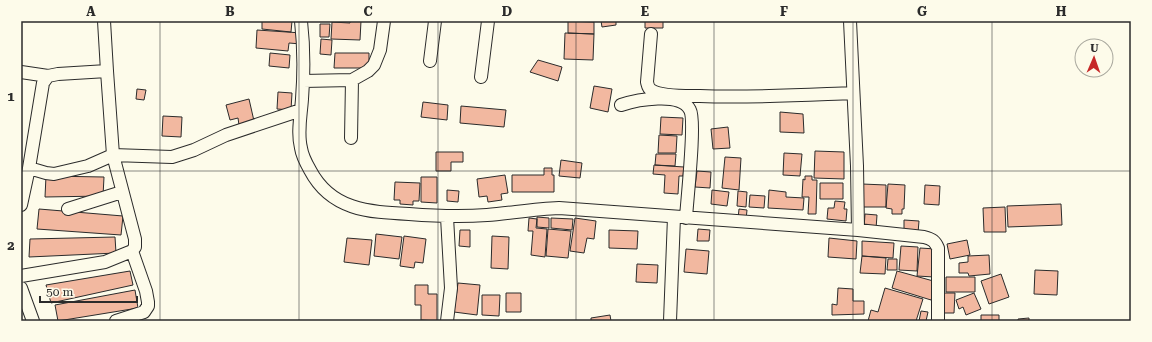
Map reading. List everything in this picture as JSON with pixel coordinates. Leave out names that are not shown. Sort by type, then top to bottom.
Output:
[{"type":"street","points":[[21,276],[105,262],[132,251],[135,247],[136,239],[122,192],[113,154],[104,21]]},
{"type":"street","points":[[301,21],[303,39],[303,81],[299,134],[301,149],[313,176],[332,196],[344,203],[360,209],[378,212],[447,217],[488,215],[540,208],[559,208],[858,230],[924,237],[931,239],[936,243],[939,256],[938,321]]},
{"type":"street","points":[[303,81],[352,80],[368,70],[374,65],[380,50],[384,21]]},
{"type":"street","points":[[430,61],[435,21]]},
{"type":"street","points":[[481,77],[488,21]]},
{"type":"street","points":[[850,21],[857,166],[858,230]]},
{"type":"street","points":[[651,34],[647,82],[648,87],[652,91],[680,96],[745,97],[853,94]]},
{"type":"street","points":[[21,72],[48,76],[107,71]]},
{"type":"street","points":[[21,205],[27,162],[43,83],[48,76]]},
{"type":"street","points":[[351,138],[352,80]]},
{"type":"street","points":[[620,105],[659,98],[682,103],[691,110],[692,126],[680,217],[670,321]]},
{"type":"street","points":[[27,162],[46,173],[54,174],[65,173],[88,166],[113,154],[172,157],[194,150],[226,135],[301,110]]},
{"type":"street","points":[[68,209],[122,192]]},
{"type":"street","points":[[447,217],[452,288],[447,321]]},
{"type":"street","points":[[116,321],[144,312],[148,306],[146,291],[132,251]]},
{"type":"street","points":[[21,288],[33,321]]},
{"type":"building","points":[[262,21],[292,21],[291,32],[262,29]]},
{"type":"building","points":[[350,21],[361,21],[360,40],[331,39],[332,22],[350,23]]},
{"type":"building","points":[[568,21],[594,22],[594,34],[568,33]]},
{"type":"building","points":[[601,21],[616,21],[616,25],[602,27]]},
{"type":"building","points":[[645,21],[663,21],[663,28],[645,28]]},
{"type":"building","points":[[320,24],[330,24],[329,37],[320,37]]},
{"type":"building","points":[[257,30],[302,33],[301,44],[289,43],[288,51],[256,48]]},
{"type":"building","points":[[565,33],[594,34],[593,60],[564,59]]},
{"type":"building","points":[[321,39],[332,40],[331,55],[320,54]]},
{"type":"building","points":[[270,53],[290,55],[289,68],[269,66]]},
{"type":"building","points":[[335,53],[369,53],[369,68],[334,68]]},
{"type":"building","points":[[538,60],[562,67],[558,81],[530,72]]},
{"type":"building","points":[[594,86],[612,89],[608,112],[590,108]]},
{"type":"building","points":[[137,89],[146,90],[144,100],[136,99]]},
{"type":"building","points":[[278,92],[292,93],[291,110],[277,109]]},
{"type":"building","points":[[249,99],[254,121],[239,125],[238,118],[230,120],[226,105]]},
{"type":"building","points":[[423,102],[448,105],[447,120],[421,117]]},
{"type":"building","points":[[461,106],[506,110],[504,127],[460,123]]},
{"type":"building","points":[[780,112],[803,114],[804,133],[780,132]]},
{"type":"building","points":[[163,116],[182,117],[181,137],[162,136]]},
{"type":"building","points":[[661,117],[683,118],[682,135],[660,134]]},
{"type":"building","points":[[728,127],[730,148],[713,149],[711,129]]},
{"type":"building","points":[[659,135],[677,136],[676,153],[658,153]]},
{"type":"building","points":[[815,151],[844,152],[844,179],[814,178]]},
{"type":"building","points":[[436,152],[463,152],[463,162],[451,162],[451,171],[436,171]]},
{"type":"building","points":[[784,153],[802,154],[800,176],[783,175]]},
{"type":"building","points":[[656,154],[676,154],[675,166],[655,165]]},
{"type":"building","points":[[725,157],[741,158],[739,190],[722,188]]},
{"type":"building","points":[[561,160],[582,163],[580,178],[559,176]]},
{"type":"building","points":[[654,165],[684,167],[683,176],[679,176],[678,194],[664,193],[665,175],[653,174]]},
{"type":"building","points":[[544,168],[552,168],[552,175],[554,175],[554,192],[512,192],[512,175],[544,175]]},
{"type":"building","points":[[697,171],[711,172],[710,188],[695,187]]},
{"type":"building","points":[[505,175],[508,193],[501,194],[502,200],[488,202],[487,196],[479,197],[477,179]]},
{"type":"building","points":[[46,176],[104,177],[103,196],[45,197]]},
{"type":"building","points":[[805,176],[812,176],[812,180],[817,180],[816,214],[808,214],[809,197],[802,197],[803,179],[805,180]]},
{"type":"building","points":[[421,177],[437,177],[437,203],[421,202]]},
{"type":"building","points":[[395,182],[420,183],[419,201],[413,201],[413,205],[400,204],[400,200],[394,200]]},
{"type":"building","points":[[820,183],[843,183],[843,199],[820,199]]},
{"type":"building","points":[[862,184],[886,185],[886,207],[862,207]]},
{"type":"building","points":[[888,184],[905,185],[904,209],[902,209],[902,214],[892,214],[892,209],[886,208]]},
{"type":"building","points":[[925,185],[940,186],[939,205],[924,204]]},
{"type":"building","points":[[447,190],[459,191],[458,202],[447,201]]},
{"type":"building","points":[[712,190],[729,192],[727,206],[711,204]]},
{"type":"building","points":[[769,190],[786,192],[786,197],[804,198],[803,210],[768,208]]},
{"type":"building","points":[[738,191],[747,192],[746,207],[737,206]]},
{"type":"building","points":[[750,195],[765,196],[764,208],[749,207]]},
{"type":"building","points":[[835,201],[845,202],[844,209],[847,209],[846,221],[827,219],[828,208],[834,208]]},
{"type":"building","points":[[1061,204],[1062,225],[1008,227],[1007,206]]},
{"type":"building","points":[[1005,207],[1006,232],[984,232],[983,208]]},
{"type":"building","points":[[39,209],[123,216],[121,235],[37,229]]},
{"type":"building","points":[[739,209],[747,210],[746,220],[738,219]]},
{"type":"building","points":[[865,214],[877,215],[876,229],[864,228]]},
{"type":"building","points":[[537,217],[549,218],[549,228],[537,227]]},
{"type":"building","points":[[529,218],[537,219],[536,228],[547,229],[545,257],[531,255],[533,231],[528,231]]},
{"type":"building","points":[[551,218],[573,219],[572,230],[551,228]]},
{"type":"building","points":[[575,218],[596,221],[594,239],[587,238],[584,253],[570,251]]},
{"type":"building","points":[[904,220],[919,221],[918,233],[904,233]]},
{"type":"building","points":[[548,229],[571,231],[568,258],[546,256]]},
{"type":"building","points":[[698,229],[710,230],[709,241],[697,241]]},
{"type":"building","points":[[460,230],[470,230],[470,247],[459,246]]},
{"type":"building","points":[[609,230],[638,231],[637,249],[609,248]]},
{"type":"building","points":[[376,234],[402,237],[399,259],[374,256]]},
{"type":"building","points":[[404,236],[426,239],[423,263],[415,262],[414,268],[400,266]]},
{"type":"building","points":[[492,236],[509,237],[508,269],[491,268]]},
{"type":"building","points":[[115,237],[116,253],[29,257],[30,239]]},
{"type":"building","points":[[347,238],[372,240],[369,265],[344,262]]},
{"type":"building","points":[[829,238],[857,241],[856,259],[828,257]]},
{"type":"building","points":[[967,240],[970,255],[950,259],[947,244]]},
{"type":"building","points":[[862,241],[894,243],[893,258],[862,256]]},
{"type":"building","points":[[901,246],[918,247],[917,271],[899,270]]},
{"type":"building","points":[[920,248],[936,249],[934,277],[917,276]]},
{"type":"building","points":[[686,249],[709,251],[707,274],[684,272]]},
{"type":"building","points":[[989,255],[990,274],[969,276],[968,273],[959,273],[959,263],[968,262],[968,256]]},
{"type":"building","points":[[862,256],[886,258],[885,274],[860,273]]},
{"type":"building","points":[[888,259],[897,259],[897,270],[887,270]]},
{"type":"building","points":[[637,264],[658,265],[657,283],[636,282]]},
{"type":"building","points":[[1035,270],[1058,271],[1057,295],[1034,294]]},
{"type":"building","points":[[130,271],[133,285],[51,303],[46,285]]},
{"type":"building","points":[[897,271],[937,282],[931,300],[892,288]]},
{"type":"building","points":[[1001,274],[1009,297],[989,304],[981,281]]},
{"type":"building","points":[[946,277],[975,277],[975,292],[946,292]]},
{"type":"building","points":[[458,283],[480,285],[477,315],[454,312]]},
{"type":"building","points":[[415,285],[428,285],[428,294],[437,294],[437,321],[421,320],[421,305],[415,305]]},
{"type":"building","points":[[838,288],[853,289],[853,301],[864,301],[864,314],[832,315],[832,304],[837,305]]},
{"type":"building","points":[[885,288],[923,299],[916,321],[868,321],[871,310],[878,312]]},
{"type":"building","points":[[135,290],[138,308],[58,321],[55,305]]},
{"type":"building","points":[[506,293],[521,293],[521,312],[506,312]]},
{"type":"building","points":[[944,293],[955,293],[954,313],[943,313]]},
{"type":"building","points":[[974,293],[981,309],[966,315],[963,307],[959,309],[956,300]]},
{"type":"building","points":[[482,295],[500,295],[499,316],[482,315]]},
{"type":"building","points":[[921,311],[928,312],[926,321],[919,321]]},
{"type":"building","points":[[610,315],[611,321],[591,321],[591,318]]},
{"type":"building","points":[[981,315],[999,315],[999,321],[981,321]]},
{"type":"building","points":[[1029,318],[1029,321],[1018,321],[1018,319]]}]
